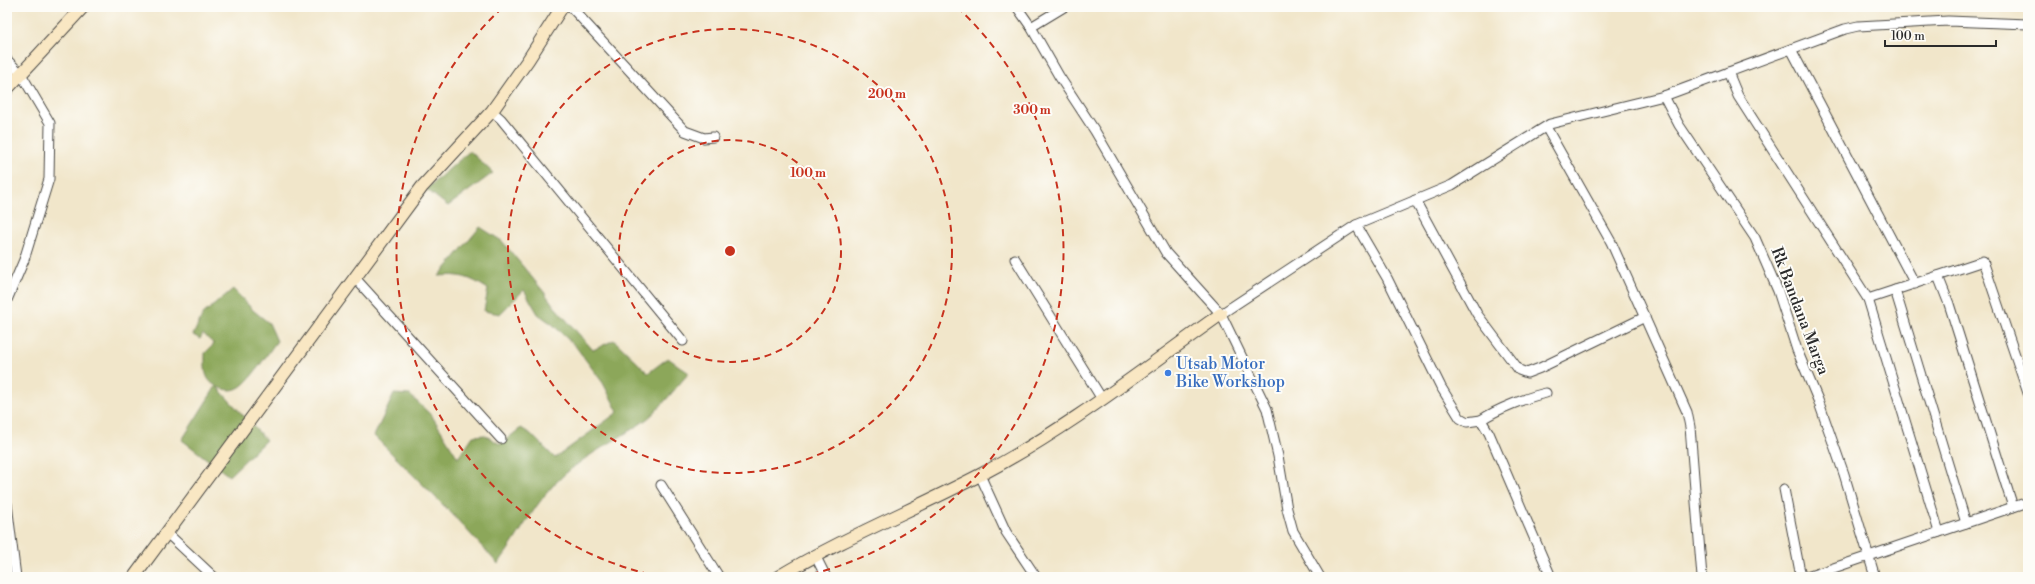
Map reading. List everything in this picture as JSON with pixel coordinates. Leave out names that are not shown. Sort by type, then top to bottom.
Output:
[{"type":"street","points":[[7,89],[83,7]]},
{"type":"street","points":[[134,577],[422,187],[492,111],[528,60],[562,7]]},
{"type":"street","points":[[571,7],[686,131],[704,138],[713,137]]},
{"type":"street","points":[[1017,7],[1031,27],[1059,76],[1095,130],[1166,254],[1221,314],[1267,409],[1278,456],[1287,509],[1293,531],[1320,577]]},
{"type":"street","points":[[1031,27],[1064,7]]},
{"type":"street","points":[[778,577],[815,555],[980,475],[1060,430],[1221,314],[1356,225],[1452,185],[1550,124],[1664,96],[1845,29],[1858,26],[1948,21],[2028,24]]},
{"type":"street","points":[[1791,49],[1915,284]]},
{"type":"street","points":[[7,60],[21,74],[50,123],[49,179],[24,260],[7,300]]},
{"type":"street","points":[[1728,72],[1738,96],[1868,299],[1939,532]]},
{"type":"street","name":"Rk Bandana Marga","points":[[1664,96],[1679,125],[1758,244],[1778,291],[1797,350],[1818,400],[1844,474],[1875,577]]},
{"type":"street","points":[[492,111],[502,119],[683,341]]},
{"type":"street","points":[[1546,127],[1611,242],[1687,412],[1690,427],[1702,577]]},
{"type":"street","points":[[1415,200],[1477,314],[1519,370],[1527,373],[1540,368],[1645,317]]},
{"type":"street","points":[[1356,225],[1387,278],[1441,387],[1460,418],[1467,422],[1481,420],[1493,412],[1546,393]]},
{"type":"street","points":[[1015,258],[1102,399]]},
{"type":"street","points":[[1868,299],[1984,261],[2028,393]]},
{"type":"street","points":[[1938,276],[1949,304],[2012,508]]},
{"type":"street","points":[[355,278],[501,439]]},
{"type":"street","points":[[1895,290],[1966,523]]},
{"type":"street","points":[[1481,420],[1489,434],[1551,577]]},
{"type":"street","points":[[980,475],[1006,532],[1036,577]]},
{"type":"street","points":[[661,485],[719,577]]},
{"type":"street","points":[[1784,489],[1801,577]]},
{"type":"street","points":[[1807,577],[1868,555],[2028,502]]},
{"type":"street","points":[[7,504],[16,577]]},
{"type":"street","points":[[167,533],[214,577]]},
{"type":"street","points":[[815,555],[826,577]]},
{"type":"green space","points":[[470,151],[493,173],[448,206],[426,189]]},
{"type":"green space","points":[[480,227],[502,241],[554,306],[593,350],[614,340],[648,373],[668,358],[689,373],[649,418],[574,466],[555,484],[537,506],[498,564],[453,515],[374,436],[394,394],[410,395],[432,416],[458,458],[473,436],[485,435],[500,444],[521,428],[531,434],[555,458],[618,412],[603,383],[576,347],[552,324],[538,314],[524,290],[500,314],[484,311],[488,289],[465,277],[439,276]]},
{"type":"green space","points":[[233,289],[254,311],[269,323],[277,341],[243,385],[233,390],[217,387],[266,440],[229,476],[182,440],[216,386],[209,380],[205,368],[205,353],[214,344],[203,334],[200,339],[193,335],[203,314]]},
{"type":"place","name":"Utsab Motor Bike Workshop","points":[[1168,373]]}]
